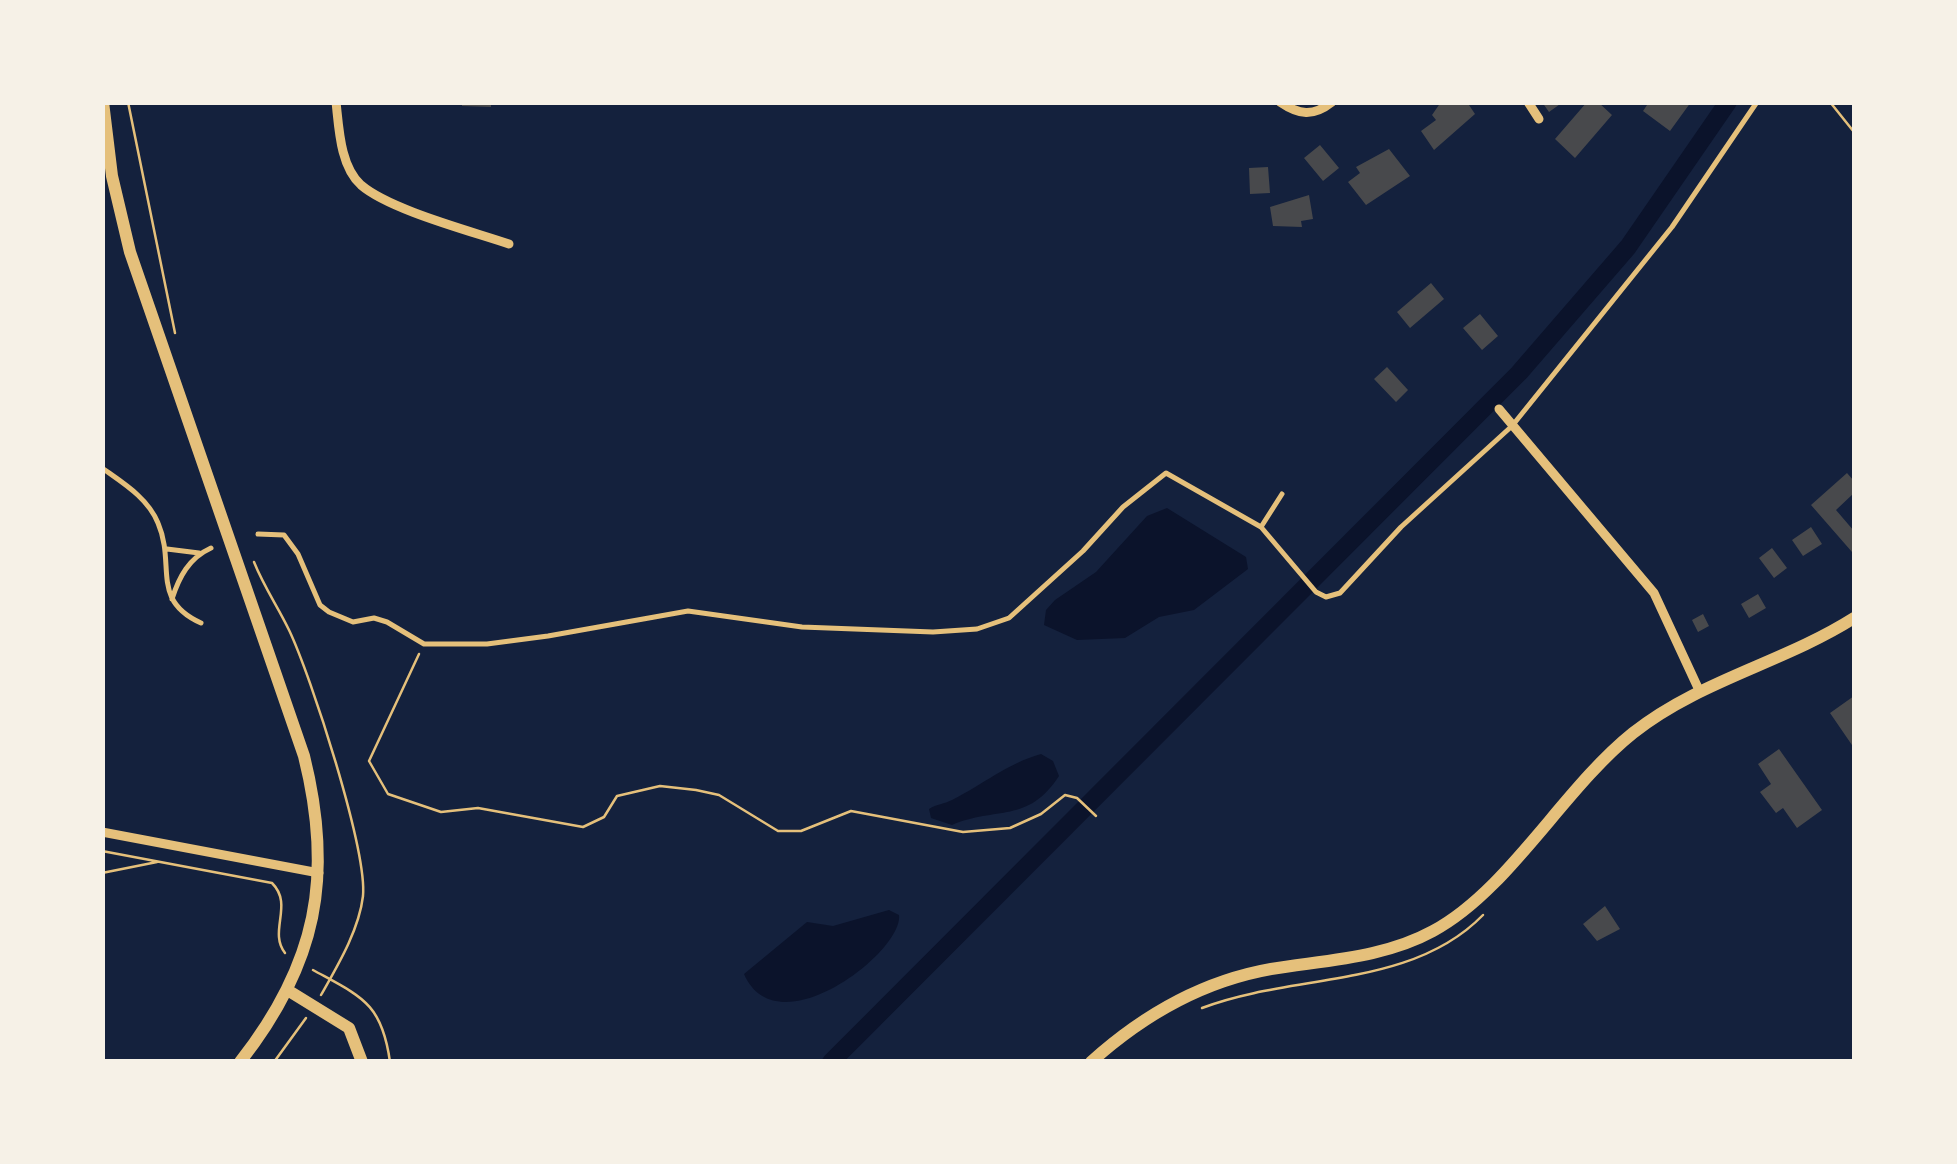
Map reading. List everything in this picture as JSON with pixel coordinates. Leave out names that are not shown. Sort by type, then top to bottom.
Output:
[{"type":"main road","points":[[103,102],[112,176],[130,252],[304,756],[315,800],[319,872],[302,963],[289,991],[240,1062]]},
{"type":"main road","points":[[1091,1062],[1145,1019],[1204,990],[1268,970],[1390,949],[1434,930],[1482,893],[1573,790],[1629,736],[1674,701],[1800,647],[1854,618]]},
{"type":"main road","points":[[289,991],[349,1028],[362,1062]]},
{"type":"street","points":[[336,102],[340,146],[360,184],[419,214],[509,244]]},
{"type":"street","points":[[1280,102],[1297,114],[1320,112],[1332,102]]},
{"type":"street","points":[[1528,102],[1539,119]]},
{"type":"street","points":[[1499,409],[1654,594],[1698,690]]},
{"type":"street","points":[[102,832],[319,872]]},
{"type":"lane","points":[[258,534],[284,535],[298,554],[320,605],[338,619],[353,622],[374,618],[400,626],[424,644],[487,644],[548,636],[660,612],[688,611],[853,631],[977,629],[1009,618],[1083,551],[1122,507],[1166,473],[1261,527],[1316,592],[1326,596],[1340,593],[1401,527],[1512,426],[1672,227],[1757,102]]},
{"type":"lane","points":[[102,468],[136,493],[158,522],[166,549],[172,602],[183,615],[201,623]]},
{"type":"lane","points":[[1261,527],[1282,494]]},
{"type":"lane","points":[[172,602],[184,570],[199,553],[211,548]]},
{"type":"lane","points":[[166,549],[199,553]]},
{"type":"path","points":[[1830,102],[1854,132]]},
{"type":"path","points":[[424,644],[369,761],[388,794],[441,812],[478,808],[583,827],[604,817],[617,796],[660,786],[720,796],[778,831],[800,831],[851,811],[963,832],[1010,828],[1041,814],[1064,796],[1076,798],[1096,816]]},
{"type":"path","points":[[102,850],[272,883],[284,903],[280,946],[369,1002],[386,1030],[390,1062]]},
{"type":"path","points":[[102,873],[159,862]]},
{"type":"path","points":[[1193,1011],[1273,987],[1404,963],[1455,938],[1488,910]]},
{"type":"water","points":[[1167,508],[1246,557],[1248,569],[1194,610],[1159,617],[1125,638],[1077,640],[1044,625],[1046,610],[1055,600],[1096,572],[1147,516]]},
{"type":"water","points":[[1041,754],[1053,761],[1059,776],[1047,791],[1023,808],[952,825],[931,818],[929,809]]},
{"type":"water","points":[[889,910],[899,915],[895,931],[882,950],[861,970],[809,998],[783,1002],[760,995],[744,974],[807,922],[833,926]]},
{"type":"building","points":[[462,102],[491,102],[491,107],[462,106]]},
{"type":"building","points":[[1441,102],[1467,102],[1475,114],[1434,150],[1421,131],[1436,120],[1432,115]]},
{"type":"building","points":[[1542,102],[1563,102],[1549,112]]},
{"type":"building","points":[[1587,102],[1598,102],[1612,115],[1575,158],[1555,139]]},
{"type":"building","points":[[1649,102],[1691,102],[1670,131],[1643,111]]},
{"type":"building","points":[[1320,145],[1339,168],[1323,181],[1304,158]]},
{"type":"building","points":[[1389,149],[1410,176],[1366,205],[1348,182],[1360,173],[1356,167]]},
{"type":"building","points":[[1268,167],[1270,193],[1250,194],[1249,168]]},
{"type":"building","points":[[1309,195],[1313,219],[1301,221],[1302,227],[1273,226],[1270,207]]},
{"type":"building","points":[[1431,283],[1444,299],[1410,328],[1397,312]]},
{"type":"building","points":[[1480,314],[1498,336],[1482,350],[1463,328]]},
{"type":"building","points":[[1387,367],[1408,390],[1396,402],[1374,379]]},
{"type":"building","points":[[1847,473],[1854,481],[1854,493],[1836,510],[1854,531],[1852,552],[1811,505]]},
{"type":"building","points":[[1811,527],[1822,544],[1803,556],[1792,540]]},
{"type":"building","points":[[1772,548],[1787,568],[1774,578],[1759,558]]},
{"type":"building","points":[[1758,594],[1766,608],[1749,618],[1741,604]]},
{"type":"building","points":[[1703,614],[1709,626],[1698,632],[1692,620]]},
{"type":"building","points":[[1854,696],[1854,748],[1830,713]]},
{"type":"building","points":[[1779,749],[1822,810],[1797,828],[1783,808],[1776,813],[1760,792],[1771,784],[1758,764]]},
{"type":"building","points":[[1605,906],[1620,929],[1597,941],[1583,924]]},
{"type":"waterway","points":[[831,1062],[1519,373],[1628,247],[1728,102]]}]
